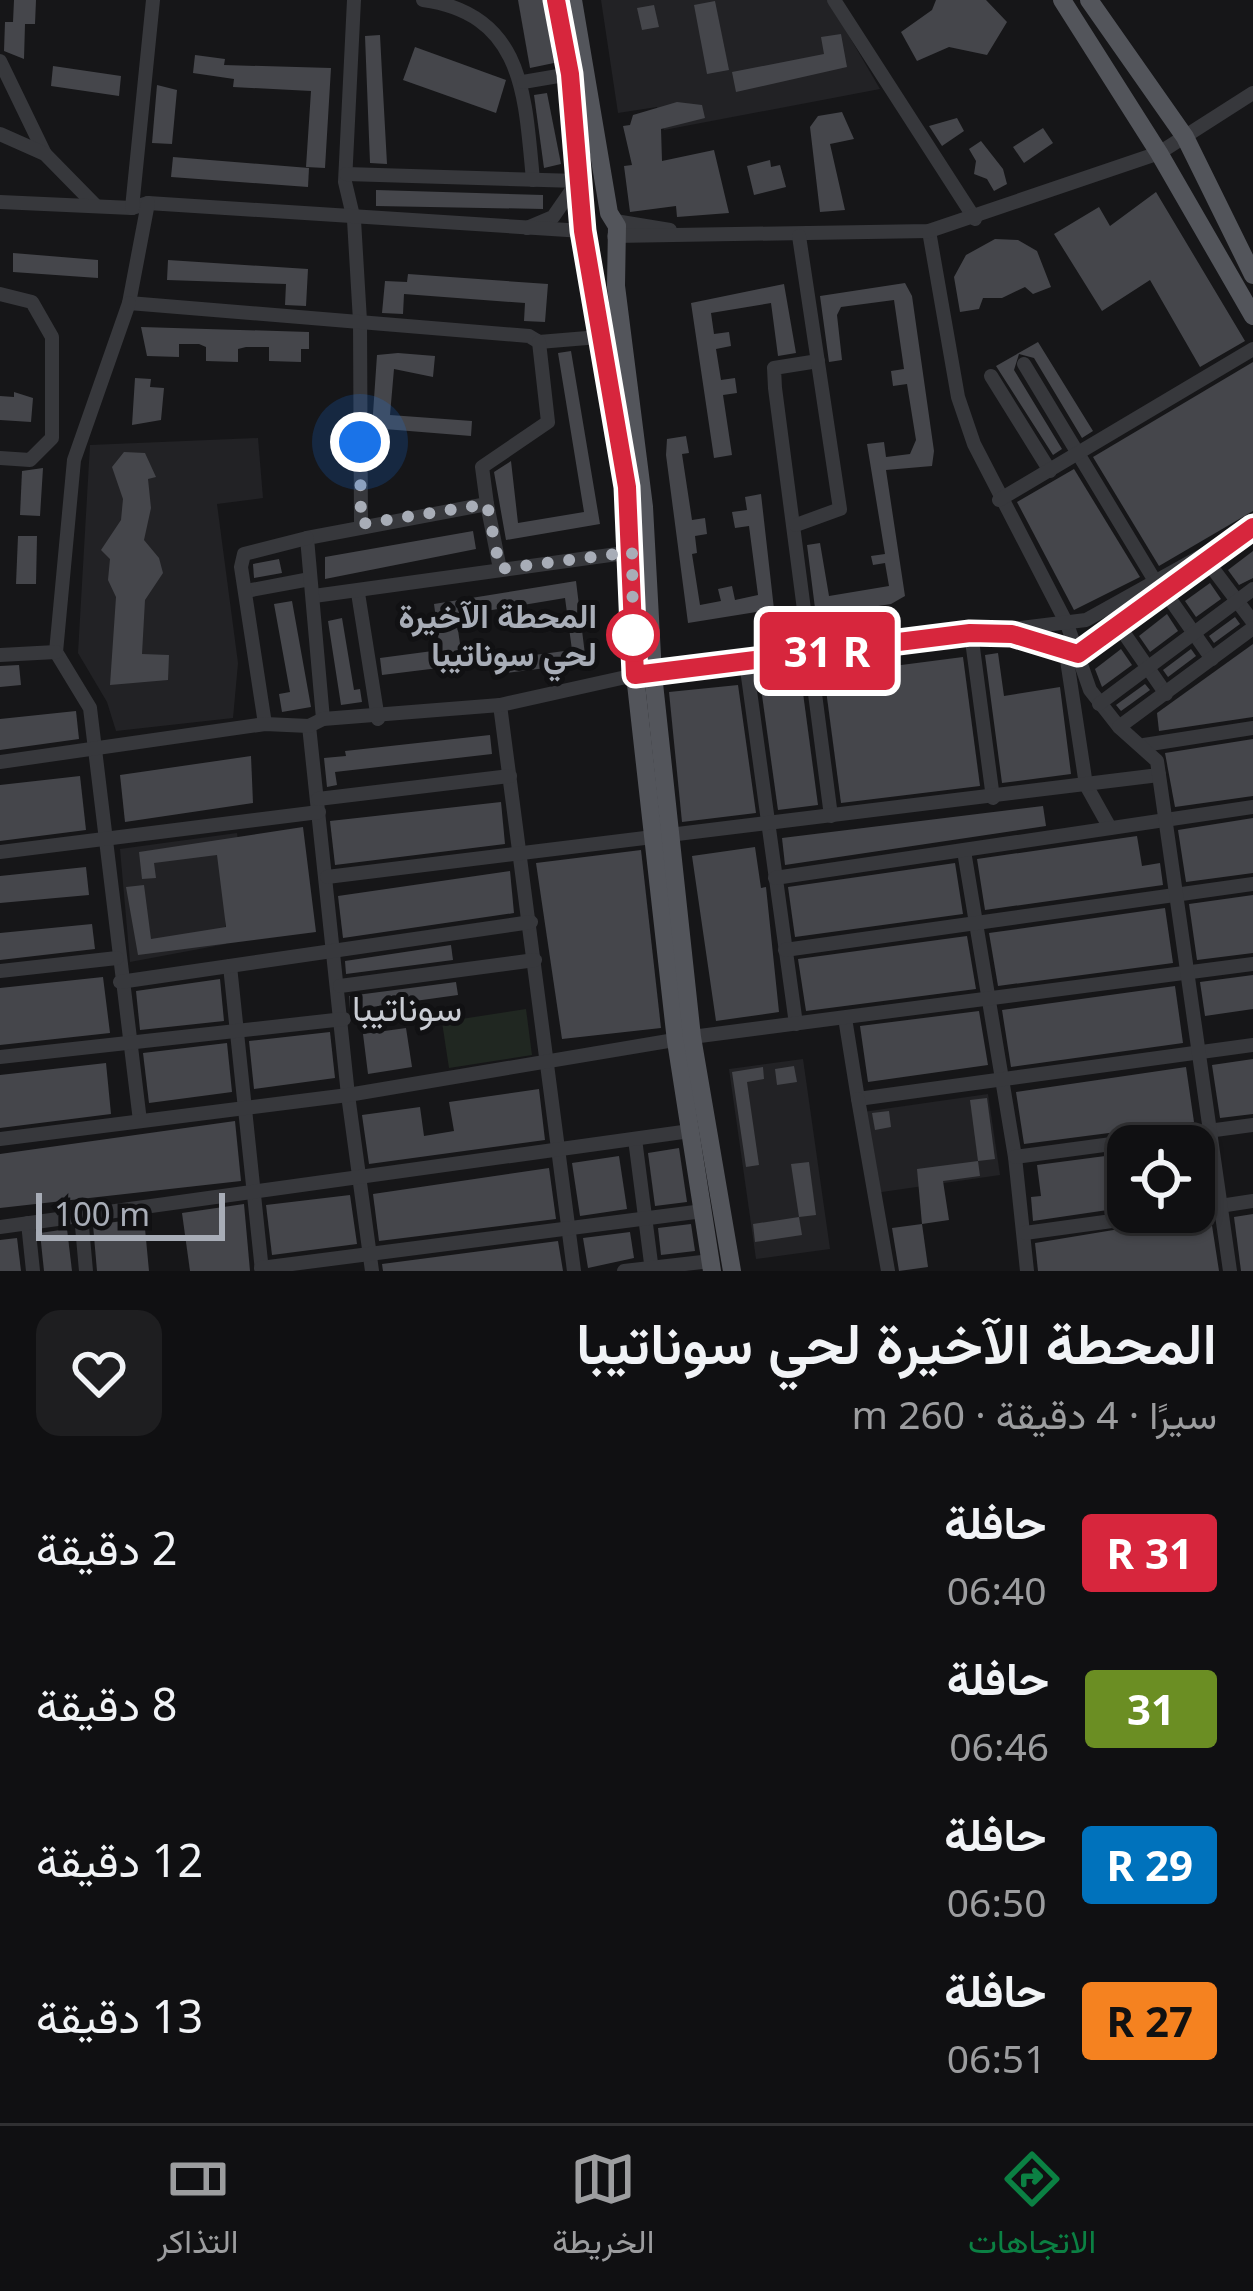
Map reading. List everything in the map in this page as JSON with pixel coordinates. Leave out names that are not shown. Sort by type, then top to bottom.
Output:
[{"type":"main road","points":[[556,0],[570,74],[584,231],[613,336],[644,506],[644,674]]},
{"type":"main road","points":[[573,0],[613,231],[613,336],[632,552],[691,1132],[711,1266]]},
{"type":"main road","points":[[1061,0],[1159,153],[1253,316]]},
{"type":"main road","points":[[1089,0],[1185,136],[1253,275]]},
{"type":"main road","points":[[584,231],[594,212],[613,231]]},
{"type":"main road","points":[[584,231],[601,245],[613,231]]},
{"type":"main road","points":[[684,1039],[732,1271]]},
{"type":"street","points":[[132,208],[153,0]]},
{"type":"street","points":[[354,0],[346,174],[354,220],[360,321],[361,524]]},
{"type":"street","points":[[423,0],[442,2],[482,21],[501,40],[523,82],[533,180]]},
{"type":"street","points":[[834,0],[976,218]]},
{"type":"street","points":[[0,61],[45,154],[96,206]]},
{"type":"street","points":[[523,82],[570,74]]},
{"type":"street","points":[[613,231],[799,236],[929,231],[1159,153],[1252,97]]},
{"type":"street","points":[[0,134],[45,154]]},
{"type":"street","points":[[346,174],[578,181]]},
{"type":"street","points":[[522,230],[553,217],[578,181]]},
{"type":"street","points":[[0,202],[132,208],[148,203],[354,220],[584,231]]},
{"type":"street","points":[[140,1121],[117,958],[97,747],[90,708],[56,652],[74,460],[130,303],[148,203]]},
{"type":"street","points":[[613,231],[638,238],[693,234]]},
{"type":"street","points":[[929,231],[958,397],[999,500],[1067,624],[1086,785],[1110,828]]},
{"type":"street","points":[[796,525],[840,509],[799,236]]},
{"type":"street","points":[[0,294],[32,302],[52,337],[52,439],[30,460],[0,458]]},
{"type":"street","points":[[130,303],[529,336],[539,342],[613,336]]},
{"type":"street","points":[[500,569],[482,467],[548,422],[539,342]]},
{"type":"street","points":[[999,500],[1253,349]]},
{"type":"street","points":[[818,361],[774,368],[783,474],[796,525],[807,654],[830,817]]},
{"type":"street","points":[[1024,364],[1160,586],[1211,659]]},
{"type":"street","points":[[991,376],[1050,471]]},
{"type":"street","points":[[265,724],[244,554],[361,524],[487,504]]},
{"type":"street","points":[[970,633],[1012,634],[1072,652],[1119,626],[1160,586],[1253,527]]},
{"type":"street","points":[[0,762],[265,724],[500,705],[644,674],[1067,624],[1160,586],[1207,561],[1253,527]]},
{"type":"street","points":[[307,538],[314,596],[319,806],[344,1019],[348,1095],[373,1271]]},
{"type":"street","points":[[314,596],[632,552]]},
{"type":"street","points":[[1119,727],[1253,625],[1207,561]]},
{"type":"street","points":[[246,591],[310,579]]},
{"type":"street","points":[[1099,704],[1253,589]]},
{"type":"street","points":[[358,593],[378,718]]},
{"type":"street","points":[[1119,626],[1166,694]]},
{"type":"street","points":[[970,633],[993,798]]},
{"type":"street","points":[[0,655],[56,652]]},
{"type":"street","points":[[1072,652],[1099,704],[1157,761],[1209,1125]]},
{"type":"street","points":[[746,662],[796,1024]]},
{"type":"street","points":[[500,705],[574,1271]]},
{"type":"street","points":[[1144,745],[1253,728]]},
{"type":"street","points":[[327,877],[1159,775]]},
{"type":"street","points":[[0,852],[510,776]]},
{"type":"street","points":[[775,878],[1253,807]]},
{"type":"street","points":[[964,851],[1015,1157],[1027,1271]]},
{"type":"street","points":[[785,950],[1253,884]]},
{"type":"street","points":[[120,982],[531,922]]},
{"type":"street","points":[[0,971],[117,958]]},
{"type":"street","points":[[340,986],[535,960]]},
{"type":"street","points":[[0,1139],[348,1095],[684,1039],[1253,964]]},
{"type":"street","points":[[230,966],[262,1269],[369,1250],[703,1211]]},
{"type":"street","points":[[845,1018],[888,1271]]},
{"type":"street","points":[[0,1057],[344,1019]]},
{"type":"street","points":[[858,1099],[1253,1045]]},
{"type":"street","points":[[1215,1130],[1253,1125]]},
{"type":"street","points":[[0,1227],[691,1132]]},
{"type":"street","points":[[634,1139],[652,1269]]},
{"type":"street","points":[[1015,1157],[1107,1145]]},
{"type":"street","points":[[1215,1165],[1230,1271]]},
{"type":"street","points":[[1215,1207],[1253,1201]]},
{"type":"street","points":[[81,1215],[86,1271]]},
{"type":"street","points":[[1024,1233],[1107,1222]]},
{"type":"street","points":[[28,1223],[34,1271]]},
{"type":"street","points":[[623,1271],[711,1266]]},
{"type":"shaded area","points":[[601,0],[828,0],[880,89],[664,130],[657,107],[618,113]]},
{"type":"shaded area","points":[[258,438],[263,498],[217,504],[238,663],[233,718],[116,731],[107,702],[78,653],[90,445]]},
{"type":"shaded area","points":[[237,833],[248,914],[225,917],[226,944],[130,962],[120,849]]},
{"type":"shaded area","points":[[526,1009],[532,1055],[449,1068],[442,1022]]},
{"type":"shaded area","points":[[803,1059],[830,1249],[756,1259],[729,1069]]},
{"type":"shaded area","points":[[988,1094],[1000,1175],[875,1193],[863,1112]]},
{"type":"building","points":[[14,0],[36,0],[35,24],[25,24],[24,59],[4,51],[5,22],[13,22]]},
{"type":"building","points":[[518,0],[543,0],[554,63],[530,68]]},
{"type":"building","points":[[936,0],[986,0],[1007,22],[987,55],[949,47],[917,61],[901,32],[932,10]]},
{"type":"building","points":[[715,1],[729,70],[707,74],[694,5]]},
{"type":"building","points":[[654,5],[659,27],[642,30],[637,8]]},
{"type":"building","points":[[841,34],[847,67],[736,92],[732,72],[824,54],[821,37]]},
{"type":"building","points":[[380,35],[387,164],[370,163],[365,36]]},
{"type":"building","points":[[415,47],[506,80],[496,113],[403,80]]},
{"type":"building","points":[[195,55],[225,59],[224,65],[331,68],[325,168],[306,167],[311,91],[233,87],[234,79],[193,73]]},
{"type":"building","points":[[53,66],[121,76],[119,96],[51,86]]},
{"type":"building","points":[[157,85],[177,90],[172,144],[152,143]]},
{"type":"building","points":[[547,93],[561,164],[544,168],[534,95]]},
{"type":"building","points":[[677,102],[702,105],[705,118],[661,129],[662,161],[714,150],[729,213],[677,217],[676,206],[630,212],[624,166],[632,165],[623,126],[630,125],[633,115]]},
{"type":"building","points":[[842,112],[854,139],[830,144],[845,210],[820,212],[810,127],[818,116]]},
{"type":"building","points":[[957,118],[964,131],[942,146],[929,126]]},
{"type":"building","points":[[1043,128],[1053,143],[1024,163],[1013,147]]},
{"type":"building","points":[[981,141],[1003,169],[1007,184],[994,191],[987,179],[974,174],[976,161],[969,149]]},
{"type":"building","points":[[173,157],[309,168],[308,187],[171,177]]},
{"type":"building","points":[[770,160],[771,167],[780,165],[786,187],[754,195],[747,166]]},
{"type":"building","points":[[376,190],[543,195],[543,209],[376,206]]},
{"type":"building","points":[[1156,192],[1245,341],[1200,367],[1150,280],[1102,311],[1054,234],[1099,207],[1110,226]]},
{"type":"building","points":[[995,239],[1018,240],[1037,251],[1051,287],[1033,294],[1025,287],[1002,298],[983,298],[979,309],[960,312],[954,277],[966,255]]},
{"type":"building","points":[[13,253],[98,260],[98,278],[13,272]]},
{"type":"building","points":[[168,260],[308,269],[306,306],[285,305],[286,284],[167,280]]},
{"type":"building","points":[[408,274],[548,284],[545,322],[524,321],[525,303],[404,294],[403,314],[382,313],[385,281],[407,282]]},
{"type":"building","points":[[905,283],[912,296],[934,451],[932,466],[886,470],[905,596],[891,604],[816,616],[807,545],[820,543],[829,596],[889,586],[885,563],[873,565],[871,556],[885,554],[867,444],[884,442],[886,457],[910,454],[916,440],[907,384],[893,386],[891,371],[904,369],[894,300],[841,307],[837,315],[842,360],[829,362],[820,296]]},
{"type":"building","points":[[784,284],[796,353],[778,356],[771,303],[711,313],[714,334],[729,332],[731,346],[716,349],[721,380],[735,378],[737,393],[723,395],[732,455],[714,458],[691,303]]},
{"type":"building","points":[[141,327],[309,332],[309,349],[301,349],[301,362],[269,361],[269,347],[238,349],[238,362],[206,361],[206,347],[199,344],[179,344],[179,357],[147,356]]},
{"type":"building","points":[[1038,342],[1093,431],[1082,438],[1034,358],[1019,354],[1014,370],[1062,449],[1053,455],[996,366]]},
{"type":"building","points":[[571,351],[600,524],[506,540],[494,472],[511,461],[518,523],[584,512],[558,353]]},
{"type":"building","points":[[377,355],[435,356],[433,377],[394,369],[390,415],[472,421],[471,436],[372,428]]},
{"type":"building","points":[[1253,362],[1253,511],[1159,566],[1093,457]]},
{"type":"building","points":[[135,378],[151,379],[150,387],[164,388],[161,420],[132,425]]},
{"type":"building","points":[[14,392],[33,398],[31,422],[0,420],[0,396],[14,397]]},
{"type":"building","points":[[686,436],[689,453],[682,454],[692,520],[705,518],[707,534],[695,536],[697,553],[692,554],[700,605],[721,601],[718,589],[732,586],[735,600],[758,595],[749,526],[735,528],[732,512],[747,510],[745,497],[761,494],[774,609],[688,623],[666,455],[667,439]]},
{"type":"building","points":[[124,452],[145,453],[156,477],[148,479],[151,508],[144,540],[159,558],[163,573],[145,600],[142,654],[169,655],[168,680],[110,685],[116,597],[108,580],[110,559],[101,550],[121,520],[123,499],[112,467]]},
{"type":"building","points":[[43,468],[40,516],[20,515],[22,471]]},
{"type":"building","points":[[1074,469],[1140,577],[1074,610],[1017,502]]},
{"type":"building","points":[[473,531],[476,549],[325,579],[325,557]]},
{"type":"building","points":[[18,536],[37,536],[36,584],[16,584]]},
{"type":"building","points":[[1253,551],[1253,578],[1239,585],[1228,570]]},
{"type":"building","points":[[279,559],[282,573],[254,578],[253,564]]},
{"type":"building","points":[[576,581],[586,663],[506,673],[504,659],[572,650],[565,598],[456,616],[463,665],[382,675],[380,658],[440,650],[434,604]]},
{"type":"building","points":[[1210,583],[1221,599],[1196,617],[1185,601]]},
{"type":"building","points":[[292,601],[311,707],[282,712],[279,694],[290,692],[274,604]]},
{"type":"building","points":[[1167,614],[1178,631],[1150,652],[1139,636]]},
{"type":"building","points":[[1235,617],[1240,624],[1214,643],[1209,636]]},
{"type":"building","points":[[342,618],[354,690],[360,689],[362,702],[341,705],[328,621]]},
{"type":"building","points":[[1253,644],[1253,717],[1159,731],[1157,713]]},
{"type":"building","points":[[1121,649],[1132,665],[1102,687],[1095,669]]},
{"type":"building","points":[[1191,649],[1196,656],[1168,677],[1163,670]]},
{"type":"building","points":[[998,653],[1004,696],[1060,687],[1071,774],[1002,783],[985,655]]},
{"type":"building","points":[[963,657],[980,786],[841,803],[824,675]]},
{"type":"building","points":[[19,665],[21,685],[0,687],[0,666]]},
{"type":"building","points":[[801,678],[818,805],[778,810],[760,681]]},
{"type":"building","points":[[1145,684],[1150,690],[1121,711],[1116,705]]},
{"type":"building","points":[[738,685],[756,813],[682,822],[669,692]]},
{"type":"building","points":[[76,711],[79,739],[0,750],[0,719]]},
{"type":"building","points":[[490,735],[492,754],[335,772],[337,785],[327,787],[324,758],[346,756],[345,751]]},
{"type":"building","points":[[1253,739],[1253,796],[1175,807],[1165,753]]},
{"type":"building","points":[[251,756],[253,803],[125,822],[120,775]]},
{"type":"building","points":[[80,776],[86,830],[0,841],[0,785]]},
{"type":"building","points":[[501,802],[505,844],[335,865],[330,821]]},
{"type":"building","points":[[1043,806],[1046,826],[785,865],[782,838]]},
{"type":"building","points":[[1253,818],[1253,873],[1186,882],[1178,830]]},
{"type":"building","points":[[303,827],[316,932],[138,955],[126,887],[144,885],[151,939],[226,927],[217,855],[154,863],[156,878],[142,879],[139,852]]},
{"type":"building","points":[[1137,836],[1142,866],[1160,863],[1163,885],[985,910],[977,859]]},
{"type":"building","points":[[755,847],[761,888],[766,887],[779,1012],[716,1021],[692,856]]},
{"type":"building","points":[[641,850],[661,1028],[562,1039],[536,863]]},
{"type":"building","points":[[955,863],[963,914],[795,937],[788,887]]},
{"type":"building","points":[[86,867],[89,895],[0,903],[0,876]]},
{"type":"building","points":[[510,871],[514,913],[343,938],[338,896]]},
{"type":"building","points":[[1253,895],[1253,953],[1197,960],[1189,904]]},
{"type":"building","points":[[1165,908],[1173,963],[998,986],[989,933]]},
{"type":"building","points":[[92,924],[95,949],[0,960],[0,933]]},
{"type":"building","points":[[967,936],[976,989],[806,1011],[798,959]]},
{"type":"building","points":[[451,945],[453,960],[346,974],[345,961]]},
{"type":"building","points":[[1253,975],[1253,1009],[1205,1016],[1200,982]]},
{"type":"building","points":[[103,977],[110,1033],[0,1045],[0,988]]},
{"type":"building","points":[[220,979],[224,1021],[140,1030],[136,991]]},
{"type":"building","points":[[456,982],[458,995],[350,1010],[349,996]]},
{"type":"building","points":[[1175,986],[1183,1043],[1011,1067],[1002,1010]]},
{"type":"building","points":[[979,1011],[988,1065],[868,1082],[860,1026]]},
{"type":"building","points":[[406,1028],[412,1067],[368,1074],[363,1034]]},
{"type":"building","points":[[330,1032],[335,1078],[254,1089],[249,1041]]},
{"type":"building","points":[[227,1043],[232,1092],[149,1103],[143,1053]]},
{"type":"building","points":[[1253,1059],[1253,1114],[1220,1118],[1212,1065]]},
{"type":"building","points":[[106,1063],[111,1114],[0,1128],[0,1075]]},
{"type":"building","points":[[794,1066],[797,1082],[777,1085],[775,1069]]},
{"type":"building","points":[[763,1067],[764,1079],[747,1082],[759,1165],[746,1167],[732,1072]]},
{"type":"building","points":[[1186,1067],[1194,1122],[1107,1125],[1107,1133],[1024,1144],[1016,1092]]},
{"type":"building","points":[[539,1089],[545,1140],[369,1164],[362,1115],[420,1107],[424,1136],[454,1131],[449,1102]]},
{"type":"building","points":[[987,1098],[995,1159],[978,1161],[970,1100]]},
{"type":"building","points":[[889,1111],[891,1127],[875,1130],[872,1113]]},
{"type":"building","points":[[235,1121],[241,1181],[0,1208],[0,1154]]},
{"type":"building","points":[[679,1148],[687,1202],[655,1206],[648,1153]]},
{"type":"building","points":[[619,1156],[627,1209],[580,1216],[572,1163]]},
{"type":"building","points":[[1107,1156],[1107,1210],[1033,1221],[1031,1197],[1041,1196],[1037,1165]]},
{"type":"building","points":[[978,1161],[980,1176],[943,1181],[949,1220],[922,1224],[917,1169]]},
{"type":"building","points":[[809,1162],[816,1215],[799,1217],[791,1164]]},
{"type":"building","points":[[549,1168],[556,1219],[379,1241],[373,1194]]},
{"type":"building","points":[[350,1195],[357,1244],[272,1255],[266,1205]]},
{"type":"building","points":[[244,1204],[250,1271],[190,1271],[182,1213]]},
{"type":"building","points":[[1253,1214],[1253,1271],[1241,1271],[1234,1217]]},
{"type":"building","points":[[799,1217],[802,1235],[755,1242],[753,1224]]},
{"type":"building","points":[[144,1218],[149,1271],[97,1271],[93,1225]]},
{"type":"building","points":[[691,1224],[695,1251],[661,1255],[658,1228]]},
{"type":"building","points":[[922,1224],[928,1267],[899,1271],[892,1228]]},
{"type":"building","points":[[67,1229],[72,1271],[44,1271],[40,1233]]},
{"type":"building","points":[[1107,1231],[1213,1233],[1219,1271],[1038,1271],[1035,1243]]},
{"type":"building","points":[[630,1232],[634,1258],[588,1268],[583,1238]]},
{"type":"building","points":[[17,1238],[21,1271],[0,1271],[0,1240]]},
{"type":"building","points":[[558,1241],[563,1271],[383,1271],[382,1264]]},
{"type":"bus line","points":[[556,0],[570,74],[583,231],[595,277],[627,487],[635,675],[970,633],[1012,634],[1078,654],[1253,527]]},
{"type":"place","name":"المحطة الآخيرة لحي سوناتيبا","points":[[633,635]]},
{"type":"district","name":"سوناتيبا","points":[[407,1008]]},
{"type":"route","points":[[360,442],[361,524],[487,504],[500,569],[632,552],[633,635]]}]
